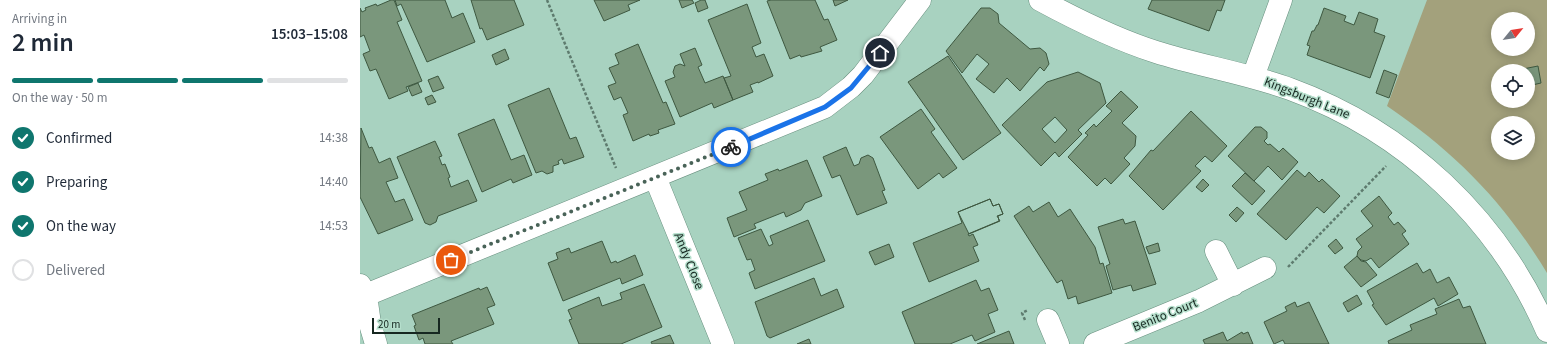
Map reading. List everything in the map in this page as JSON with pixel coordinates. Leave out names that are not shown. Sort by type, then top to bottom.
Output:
[{"type":"street","points":[[1253,77],[1280,0]]},
{"type":"street","name":"Kingsburgh Lane","points":[[1046,2],[1118,39],[1203,66],[1253,77],[1289,88],[1351,115],[1387,137],[1420,161],[1446,184],[1476,216],[1504,253],[1522,281],[1547,331]]},
{"type":"street","points":[[376,344],[363,290],[655,177],[825,107],[851,88],[919,3]]},
{"type":"street","name":"Andy Close","points":[[655,177],[723,344]]},
{"type":"street","points":[[1216,252],[1233,285]]},
{"type":"street","name":"Benito Court","points":[[1096,344],[1199,301],[1265,268]]},
{"type":"street","points":[[1048,320],[1058,344]]},
{"type":"path","points":[[547,0],[617,170],[622,167]]},
{"type":"path","points":[[1387,165],[1392,169]]},
{"type":"shaded area","points":[[1427,0],[1547,0],[1547,273],[1531,247],[1514,224],[1477,180],[1435,142],[1387,106]]},
{"type":"building","points":[[394,0],[402,20],[397,22],[422,81],[406,87],[408,91],[389,99],[376,69],[370,71],[363,54],[370,51],[364,35],[360,37],[360,8],[362,12],[366,10],[365,8],[376,4],[377,6]]},
{"type":"building","points":[[395,0],[445,0],[452,18],[463,13],[475,42],[427,62],[401,4],[397,6]]},
{"type":"building","points":[[471,0],[514,0],[524,25],[487,40],[482,28],[480,29]]},
{"type":"building","points":[[594,0],[640,0],[628,5],[630,10],[604,21]]},
{"type":"building","points":[[679,0],[692,0],[694,3],[682,8]]},
{"type":"building","points":[[705,0],[708,8],[698,12],[695,3]]},
{"type":"building","points":[[815,0],[824,20],[828,19],[837,40],[820,47],[822,51],[801,57],[800,55],[790,59],[767,1]]},
{"type":"building","points":[[833,0],[848,0],[835,6]]},
{"type":"building","points":[[1152,0],[1225,0],[1221,11],[1217,10],[1209,31],[1148,9]]},
{"type":"building","points":[[747,4],[761,43],[752,47],[756,57],[764,54],[773,76],[750,85],[753,92],[733,100],[724,78],[731,76],[708,20]]},
{"type":"building","points":[[981,8],[990,8],[998,14],[999,23],[1030,49],[1040,48],[1046,53],[1049,64],[1044,71],[1040,67],[1020,91],[1007,78],[994,93],[976,79],[989,64],[977,54],[962,73],[946,51]]},
{"type":"building","points":[[1324,8],[1346,16],[1344,21],[1354,25],[1359,12],[1378,19],[1374,32],[1385,36],[1370,78],[1307,55],[1310,46],[1307,45],[1312,31],[1314,31],[1318,25]]},
{"type":"building","points":[[638,44],[663,103],[666,102],[675,124],[658,130],[659,133],[650,136],[649,134],[633,141],[623,115],[628,113],[621,97],[614,100],[608,86],[616,83],[609,68],[619,64],[615,54]]},
{"type":"building","points":[[695,48],[702,65],[698,67],[705,83],[723,76],[733,100],[714,108],[712,103],[680,117],[665,81],[675,77],[673,72],[675,66],[680,64],[685,66],[680,54]]},
{"type":"building","points":[[505,49],[509,59],[496,65],[492,55]]},
{"type":"building","points":[[948,56],[1001,133],[963,160],[908,82]]},
{"type":"building","points":[[1538,66],[1541,83],[1535,84],[1535,67]]},
{"type":"building","points":[[1384,70],[1397,75],[1389,98],[1376,93]]},
{"type":"building","points":[[1078,72],[1100,83],[1106,103],[1078,130],[1082,134],[1059,157],[1055,152],[1041,166],[1002,125],[1047,82]],"holes":[[[1055,117],[1067,130],[1055,143],[1042,129]]]},
{"type":"building","points":[[438,76],[444,88],[433,92],[428,80]]},
{"type":"building","points":[[418,83],[422,92],[412,96],[408,87]]},
{"type":"building","points":[[549,88],[570,139],[576,137],[584,157],[564,164],[562,159],[558,161],[559,164],[553,166],[553,172],[547,174],[542,171],[536,173],[508,105]]},
{"type":"building","points":[[1121,91],[1138,107],[1122,123],[1136,136],[1135,146],[1124,158],[1130,164],[1111,184],[1105,178],[1097,186],[1068,157],[1088,135],[1085,133],[1094,124],[1096,127],[1112,111],[1106,106]]},
{"type":"building","points":[[432,95],[436,102],[428,105],[425,98]]},
{"type":"building","points":[[921,109],[935,129],[931,132],[957,168],[943,178],[939,173],[918,189],[880,137]]},
{"type":"building","points":[[1191,111],[1227,146],[1212,162],[1205,156],[1195,166],[1201,171],[1163,210],[1129,176],[1151,150],[1153,151]]},
{"type":"building","points":[[494,119],[511,160],[524,155],[532,175],[513,183],[511,179],[482,192],[458,134]]},
{"type":"building","points":[[1255,127],[1261,127],[1267,132],[1267,138],[1264,141],[1268,145],[1270,144],[1279,152],[1283,148],[1298,162],[1282,180],[1268,166],[1254,181],[1228,156]]},
{"type":"building","points":[[361,128],[369,148],[372,147],[379,163],[390,158],[398,178],[386,182],[395,202],[404,199],[413,220],[378,234],[360,197]]},
{"type":"building","points":[[435,141],[442,156],[439,157],[442,165],[445,164],[450,177],[448,178],[451,187],[468,180],[477,201],[438,216],[436,222],[430,225],[425,223],[397,157]]},
{"type":"building","points":[[846,147],[854,166],[859,164],[861,158],[868,155],[873,158],[885,190],[882,191],[887,203],[857,215],[840,175],[832,178],[823,157]]},
{"type":"building","points":[[807,160],[822,196],[805,203],[801,210],[786,217],[784,212],[754,224],[756,228],[734,237],[727,218],[747,210],[739,192],[768,180],[765,174],[778,169],[779,171]]},
{"type":"building","points":[[1297,170],[1305,177],[1309,172],[1319,182],[1322,179],[1340,196],[1324,213],[1317,207],[1286,240],[1257,214]]},
{"type":"building","points":[[1245,173],[1265,191],[1252,205],[1232,186]]},
{"type":"building","points":[[1203,179],[1209,185],[1202,192],[1196,187]]},
{"type":"building","points":[[1379,196],[1392,213],[1388,217],[1394,225],[1398,222],[1406,231],[1402,234],[1409,244],[1379,268],[1371,258],[1366,261],[1361,260],[1357,256],[1358,251],[1362,247],[1356,239],[1373,226],[1361,211]]},
{"type":"building","points":[[990,199],[993,206],[999,204],[1003,214],[997,216],[1000,221],[969,234],[958,212]]},
{"type":"building","points":[[990,199],[993,206],[999,204],[1003,214],[998,216],[999,221],[968,234],[969,236],[973,234],[978,245],[973,247],[979,261],[929,282],[913,243],[962,223],[958,212]]},
{"type":"building","points":[[1049,202],[1058,217],[1070,209],[1095,247],[1100,264],[1103,263],[1112,293],[1078,304],[1076,296],[1068,299],[1062,280],[1057,283],[1014,216],[1029,206],[1033,212]]},
{"type":"building","points":[[1237,207],[1244,213],[1236,222],[1229,215]]},
{"type":"building","points":[[1123,219],[1125,224],[1135,221],[1156,284],[1133,291],[1131,285],[1113,290],[1106,266],[1110,264],[1098,227]]},
{"type":"building","points":[[808,220],[825,261],[755,289],[749,273],[755,270],[751,259],[747,260],[738,238],[761,229],[769,246],[773,244],[770,236]]},
{"type":"building","points":[[1336,239],[1343,248],[1335,254],[1328,246]]},
{"type":"building","points":[[602,241],[611,263],[616,261],[617,263],[635,255],[643,275],[622,284],[620,278],[563,301],[548,263],[558,259],[556,253],[569,248],[571,253]]},
{"type":"building","points":[[1158,243],[1160,251],[1149,254],[1146,247]]},
{"type":"building","points":[[889,244],[894,257],[875,265],[869,252]]},
{"type":"building","points":[[1357,256],[1361,261],[1366,262],[1377,275],[1361,287],[1344,267]]},
{"type":"building","points":[[1417,263],[1423,273],[1430,269],[1437,283],[1449,277],[1458,294],[1438,306],[1434,298],[1386,325],[1372,305],[1374,304],[1367,291]]},
{"type":"building","points":[[814,278],[821,296],[837,289],[844,307],[770,338],[767,336],[755,302]]},
{"type":"building","points":[[976,280],[981,291],[989,288],[998,310],[988,314],[995,332],[975,341],[972,335],[950,344],[915,344],[902,312]]},
{"type":"building","points":[[644,284],[662,327],[621,344],[579,344],[569,320],[572,319],[568,310],[599,297],[602,306],[622,299],[620,293]]},
{"type":"building","points":[[487,287],[495,305],[487,308],[494,324],[451,341],[453,344],[425,344],[423,338],[419,340],[412,315],[479,288],[480,290]]},
{"type":"building","points":[[1357,295],[1362,304],[1348,312],[1343,303]]},
{"type":"building","points":[[1459,299],[1463,308],[1470,306],[1486,344],[1389,344],[1388,341],[1412,330],[1410,325],[1437,314],[1435,309]]},
{"type":"building","points":[[1295,302],[1297,307],[1309,302],[1329,344],[1285,344],[1283,340],[1274,344],[1264,322],[1287,311],[1285,307]]},
{"type":"building","points":[[1009,331],[1014,344],[977,344]]},
{"type":"building","points":[[1223,332],[1227,341],[1242,332],[1243,334],[1248,332],[1253,344],[1205,344],[1203,340]]},
{"type":"building","points":[[670,335],[674,344],[652,344],[651,342]]},
{"type":"building","points":[[809,339],[811,344],[797,344]]},
{"type":"way so far","points":[[451,260],[731,147]]},
{"type":"route","points":[[731,147],[825,107],[851,88],[880,53]]}]
